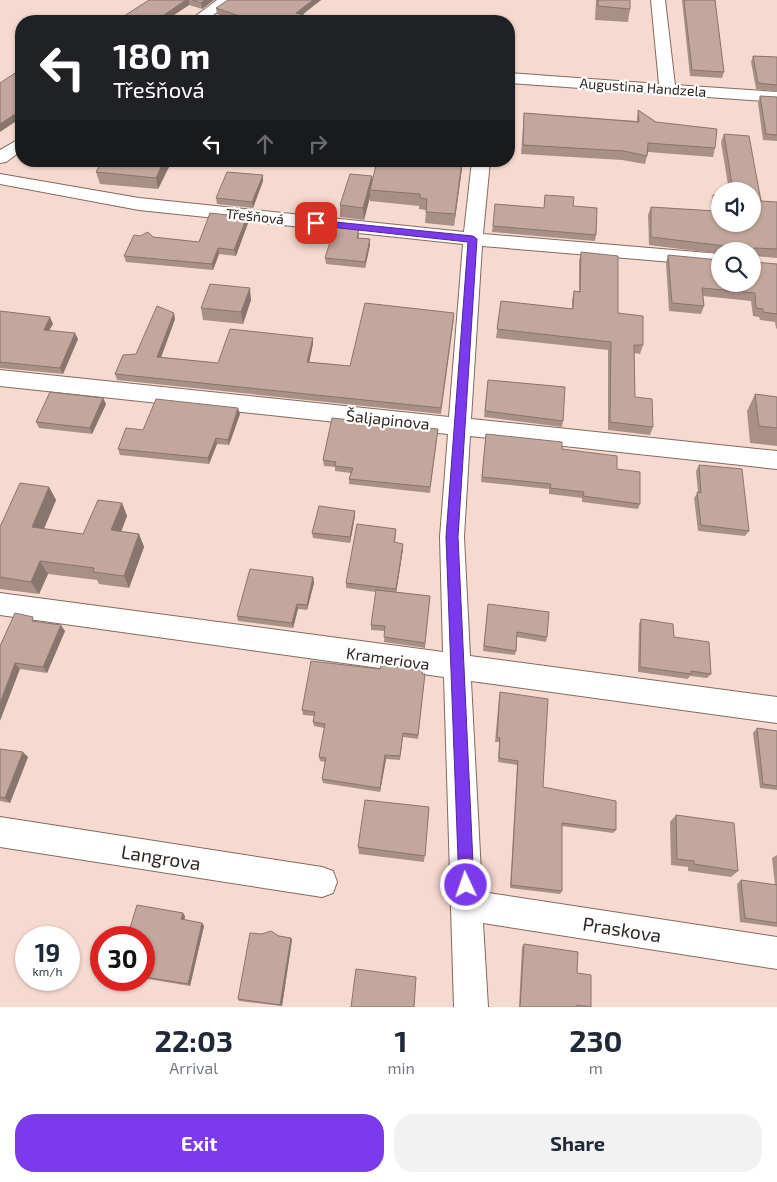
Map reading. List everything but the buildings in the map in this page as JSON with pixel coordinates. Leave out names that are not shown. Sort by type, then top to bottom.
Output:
[{"type":"street","points":[[205,15],[227,0]]},
{"type":"street","points":[[658,0],[667,88]]},
{"type":"street","name":"Augustina Handzela","points":[[515,78],[777,97]]},
{"type":"street","points":[[0,158],[15,147]]},
{"type":"street","points":[[471,1007],[452,537],[473,239],[480,167]]},
{"type":"street","name":"Třešňová","points":[[0,179],[138,204],[473,239],[711,259]]},
{"type":"street","name":"Šaljapinova","points":[[0,378],[777,460]]},
{"type":"street","name":"Krameriova","points":[[0,604],[777,710]]},
{"type":"street","name":"Langrova","points":[[0,832],[322,882]]},
{"type":"street","name":"Praskova","points":[[468,905],[777,953]]},
{"type":"route","points":[[316,223],[473,239],[452,537],[466,885]]}]
